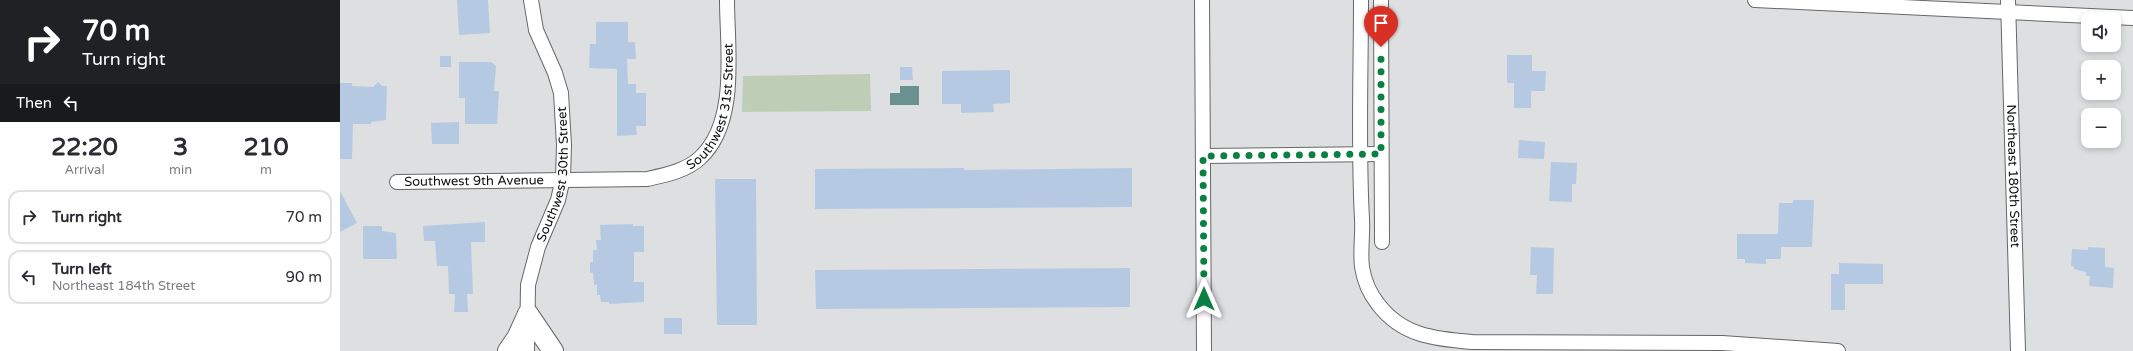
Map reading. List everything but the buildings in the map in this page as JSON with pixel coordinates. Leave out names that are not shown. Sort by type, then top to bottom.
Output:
[{"type":"highway","points":[[508,351],[517,338],[528,314]]},
{"type":"highway","points":[[528,314],[553,351]]},
{"type":"street","name":"Southwest 30th Street","points":[[528,351],[528,286],[538,247],[558,200],[563,178],[564,145],[561,93],[555,73],[536,30],[532,0]]},
{"type":"street","name":"Southwest 31st Street","points":[[647,179],[678,171],[699,159],[711,146],[720,130],[728,88],[727,0]]},
{"type":"street","points":[[1202,0],[1204,351]]},
{"type":"street","points":[[1361,0],[1360,154],[1362,268],[1368,287],[1377,304],[1392,320],[1409,330],[1432,339],[1472,342],[1722,343],[1838,351]]},
{"type":"street","points":[[1381,0],[1382,242]]},
{"type":"street","points":[[1754,0],[1855,6],[2008,5],[2133,18]]},
{"type":"street","name":"Northeast 180th Street","points":[[2008,5],[2018,351]]},
{"type":"street","points":[[1203,156],[1381,154]]},
{"type":"street","name":"Southwest 9th Avenue","points":[[397,182],[563,178],[647,179]]},
{"type":"green space","points":[[870,74],[871,111],[742,112],[743,76]]},
{"type":"water","points":[[900,86],[919,86],[919,105],[890,105],[890,93],[900,93]]},
{"type":"route","points":[[1204,299],[1203,156],[1381,154],[1381,47]]}]
